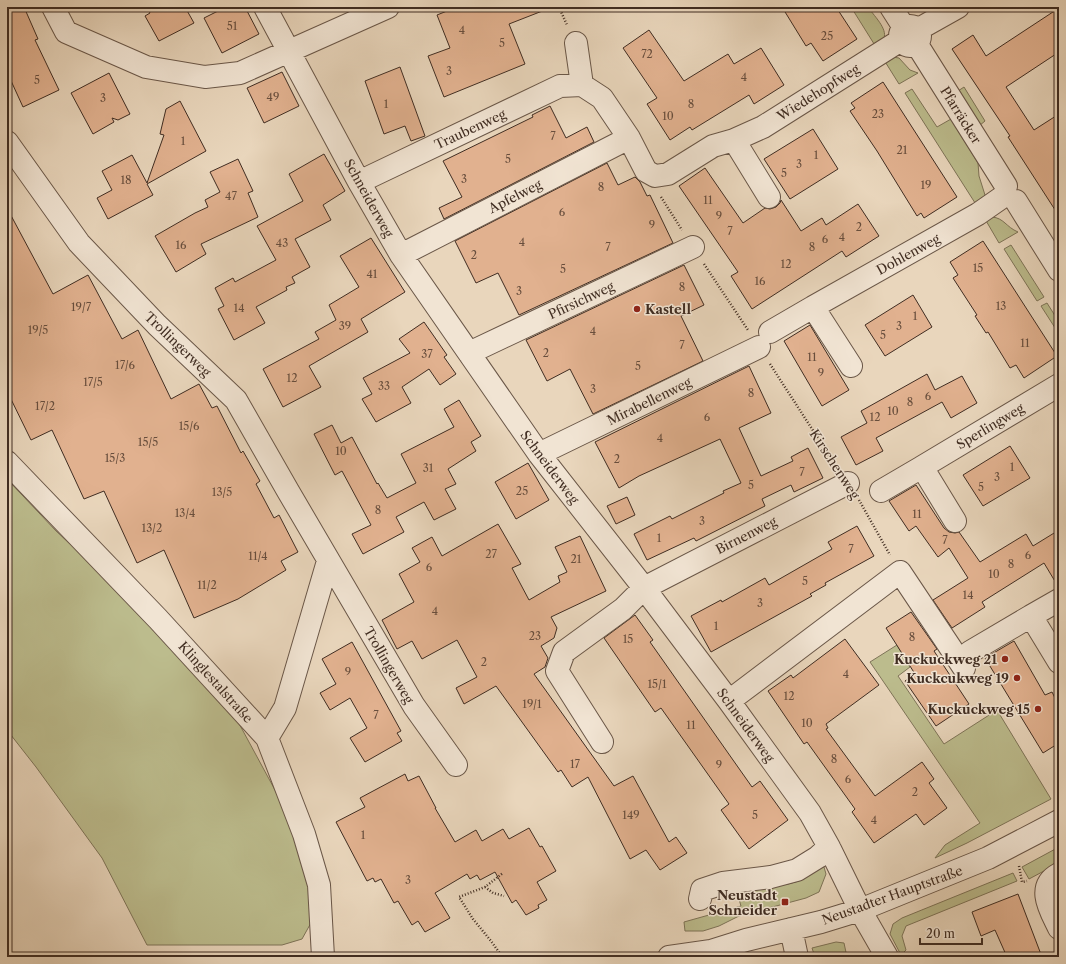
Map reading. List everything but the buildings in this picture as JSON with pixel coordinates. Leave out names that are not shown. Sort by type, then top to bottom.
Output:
[{"type":"street","points":[[53,7],[66,32],[146,66],[205,77],[240,73],[388,7]]},
{"type":"street","name":"Schneiderweg","points":[[265,7],[359,182],[401,255],[539,454],[644,588],[729,701],[810,813],[829,847],[860,910],[887,957]]},
{"type":"street","name":"Pfarräcker","points":[[891,7],[1008,195],[1059,270]]},
{"type":"street","name":"Wiedehopfweg","points":[[655,176],[668,174],[713,146],[734,140],[762,127],[958,7]]},
{"type":"street","points":[[576,42],[582,84],[602,98],[629,138],[646,171],[655,176]]},
{"type":"street","name":"Traubenweg","points":[[359,182],[560,86],[582,84]]},
{"type":"street","name":"Apfelweg","points":[[401,255],[629,138]]},
{"type":"street","points":[[734,140],[769,197]]},
{"type":"street","name":"Trollingerweg","points":[[7,142],[79,243],[157,325],[236,400],[328,561],[414,706],[456,765]]},
{"type":"street","name":"Dohlenweg","points":[[765,340],[813,307],[978,214],[1008,195]]},
{"type":"street","name":"Pfirsichweg","points":[[469,353],[692,247]]},
{"type":"street","points":[[813,307],[852,366]]},
{"type":"street","name":"Mirabellenweg","points":[[539,454],[765,340]]},
{"type":"street","name":"Sperlingweg","points":[[881,490],[1059,385]]},
{"type":"street","name":"Klinglestalstraße","points":[[7,462],[158,619],[267,738],[304,834],[319,885],[323,957]]},
{"type":"street","points":[[922,467],[955,521]]},
{"type":"street","name":"Birnenweg","points":[[602,742],[558,671],[564,652],[623,609],[644,588],[848,483]]},
{"type":"street","points":[[267,738],[285,708],[328,561]]},
{"type":"street","points":[[729,701],[900,572],[967,660],[1031,616],[1059,600]]},
{"type":"street","points":[[1031,616],[1059,662]]},
{"type":"street","name":"Neustadter Hauptstraße","points":[[669,957],[712,954],[790,929],[822,922],[860,910],[988,858],[1059,821]]},
{"type":"street","points":[[700,899],[702,890],[723,883],[771,877],[797,870],[818,857],[829,847]]},
{"type":"street","points":[[1059,874],[1054,877],[1046,889],[1047,902],[1059,928]]},
{"type":"street","points":[[790,929],[797,957]]},
{"type":"path","name":"Kirschenweg","points":[[655,176],[660,196],[692,247],[765,340],[900,572]]},
{"type":"path","points":[[1019,866],[1022,882],[1030,881]]},
{"type":"path","points":[[501,955],[459,897],[485,887],[503,873]]},
{"type":"path","points":[[485,887],[494,893],[504,896]]},
{"type":"green space","points":[[851,7],[877,7],[871,11],[881,25],[884,36],[882,41],[876,47]]},
{"type":"green space","points":[[892,57],[899,58],[910,70],[918,73],[899,84],[884,60]]},
{"type":"green space","points":[[964,87],[985,121],[979,126],[958,91]]},
{"type":"green space","points":[[912,89],[937,127],[951,119],[978,163],[979,176],[985,195],[983,200],[977,206],[905,93]]},
{"type":"green space","points":[[992,217],[999,219],[1018,232],[999,243],[985,219]]},
{"type":"green space","points":[[1011,245],[1044,297],[1037,301],[1004,249]]},
{"type":"green space","points":[[1047,303],[1059,322],[1059,334],[1041,306]]},
{"type":"green space","points":[[7,479],[56,531],[125,595],[236,718],[288,814],[310,886],[312,921],[302,939],[282,945],[147,945],[102,858],[36,767],[7,730]]},
{"type":"green space","points":[[897,645],[910,667],[898,676],[944,744],[997,710],[1051,799],[935,858],[945,845],[980,823],[870,662]]},
{"type":"green space","points":[[1059,847],[1059,863],[1029,879],[1022,867]]},
{"type":"green space","points":[[819,866],[824,867],[826,874],[819,892],[806,898],[739,916],[719,926],[703,931],[685,931],[684,922],[741,906],[736,889],[765,885],[788,884],[799,881]]},
{"type":"green space","points":[[1013,873],[1017,881],[906,926],[902,936],[906,950],[901,955],[890,934],[893,924],[902,918]]},
{"type":"green space","points":[[836,942],[844,943],[847,957],[815,957],[812,948]]},
{"type":"place","name":"Kastell","points":[[637,309]]},
{"type":"place","name":"Kuckuckweg 21","points":[[1005,659]]},
{"type":"place","name":"Kuckcukweg 19","points":[[1017,678]]},
{"type":"place","name":"Kuckuckweg 15","points":[[1038,709]]},
{"type":"place","name":"Neustadt Schneider","points":[[785,902]]}]
